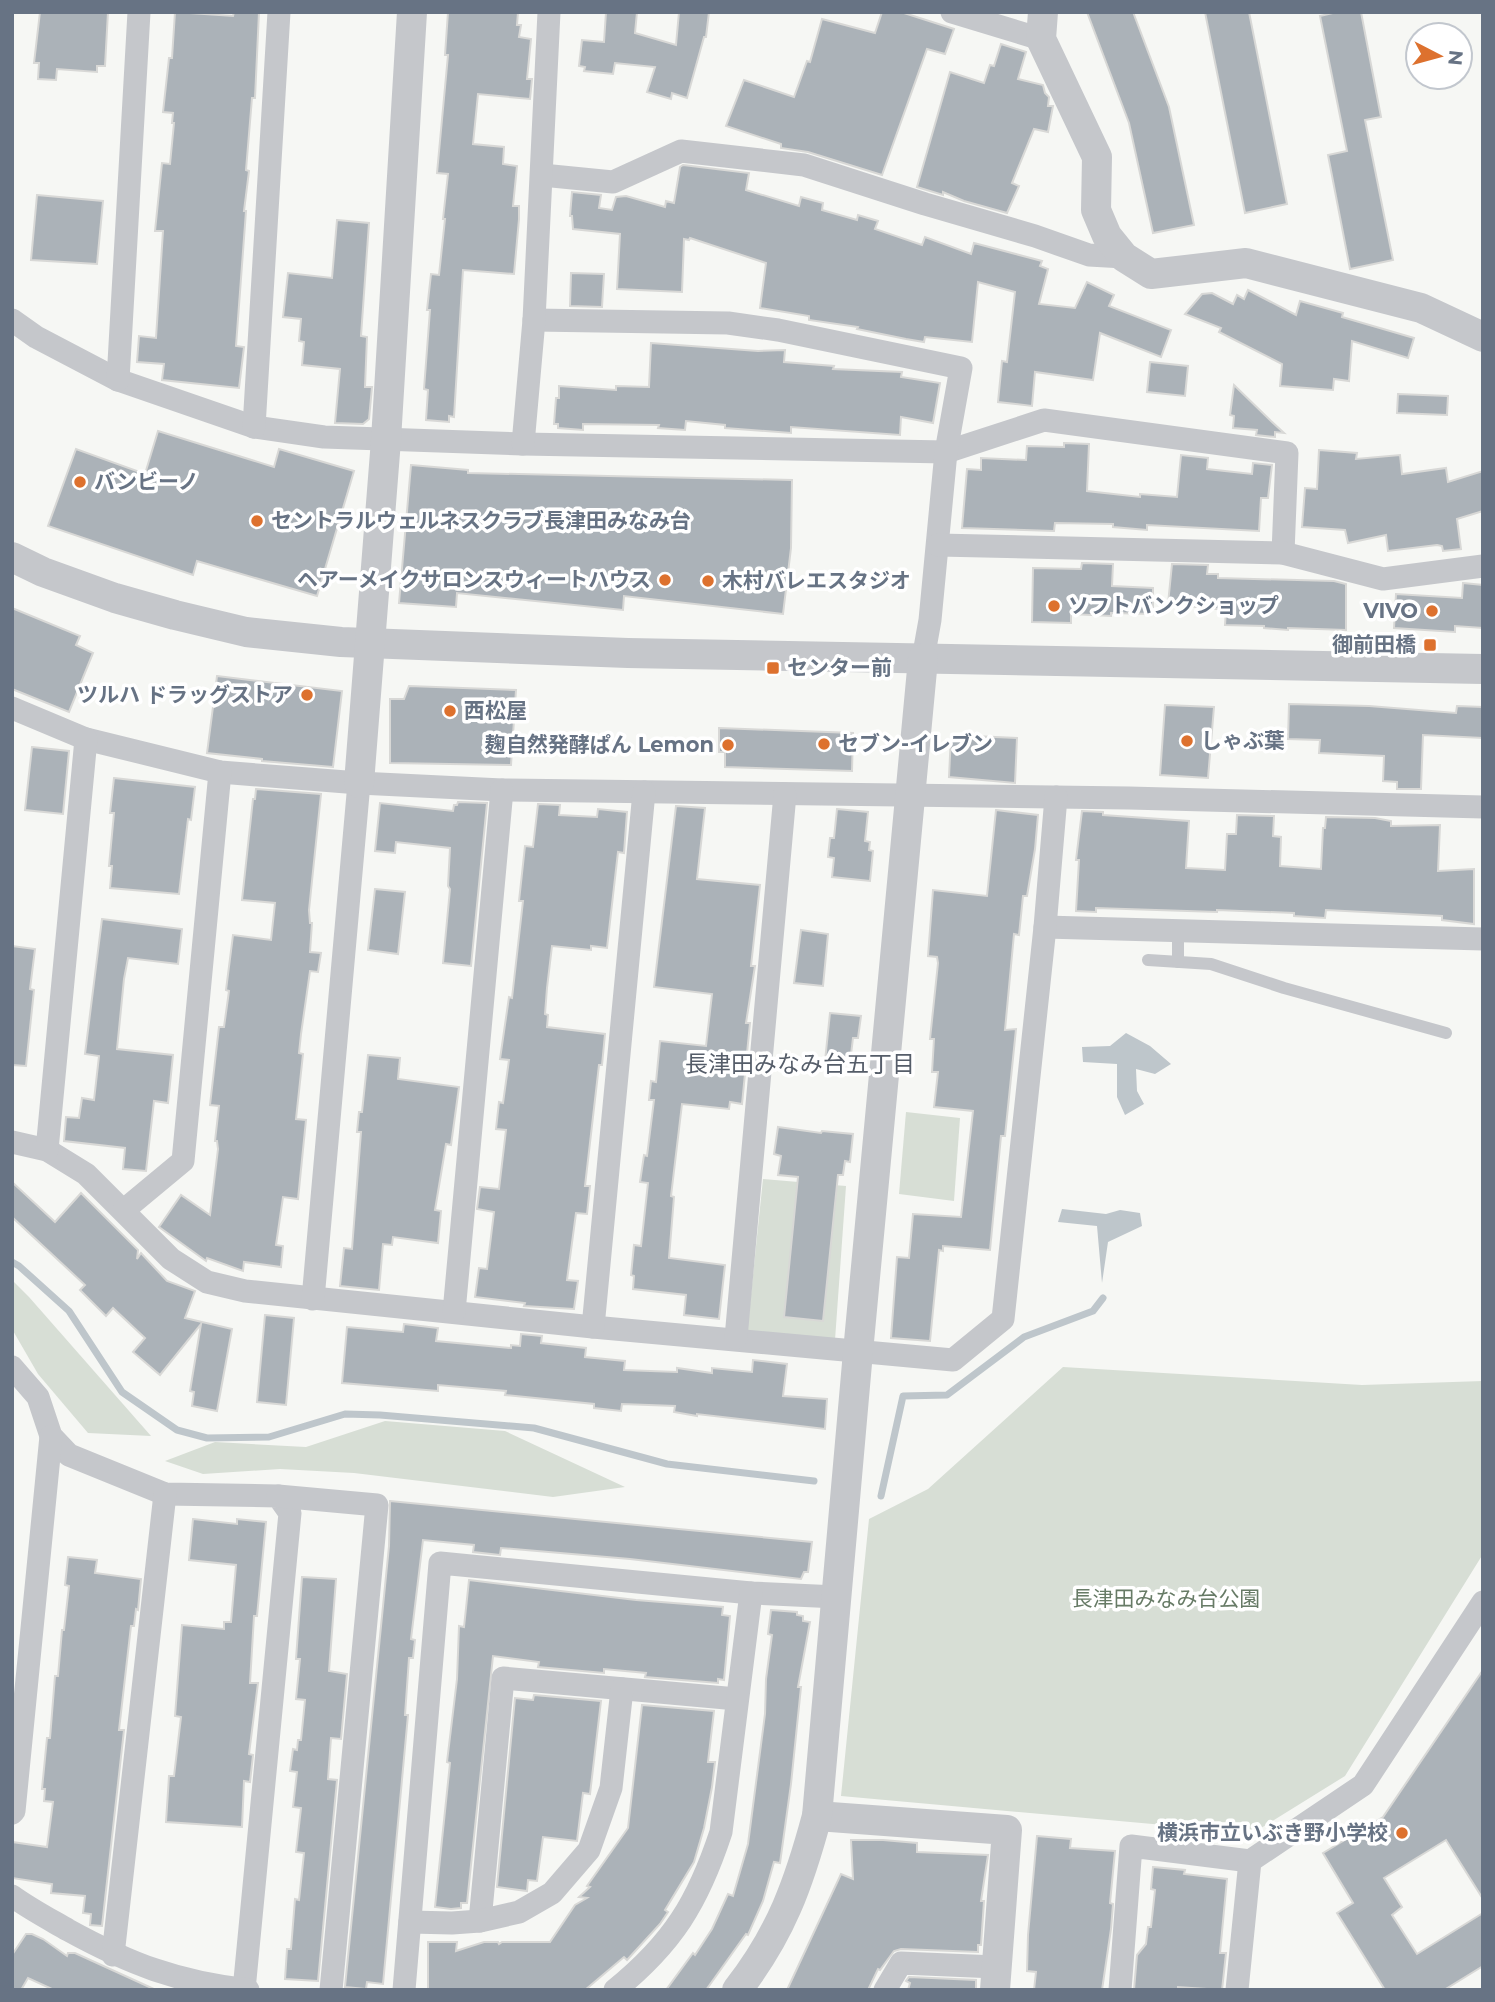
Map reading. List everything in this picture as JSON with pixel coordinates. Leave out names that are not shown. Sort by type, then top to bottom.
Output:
[{"type":"street","points":[[118,380],[139,12]]},
{"type":"street","points":[[254,427],[279,12]]},
{"type":"street","points":[[313,1299],[359,783],[386,440],[412,12]]},
{"type":"street","points":[[523,444],[534,320],[549,12]]},
{"type":"street","points":[[952,12],[1042,26],[1097,157],[1096,210],[1107,236],[1124,257],[1152,274],[1246,263],[1421,308],[1483,337]]},
{"type":"street","points":[[542,175],[613,182],[681,151],[804,165],[1089,255],[1124,257]]},
{"type":"street","points":[[12,320],[36,337],[118,380],[254,427],[324,437],[523,444],[946,452],[1044,420],[1287,453],[1283,554]]},
{"type":"street","points":[[534,320],[728,323],[778,330],[961,368],[946,452],[930,620],[923,659],[817,1816],[801,1874],[784,1916],[760,1961],[737,1990]]},
{"type":"street","points":[[938,545],[1283,554],[1383,579],[1483,566]]},
{"type":"street","points":[[12,557],[55,576],[175,615],[246,632],[370,644],[628,653],[1483,669]]},
{"type":"street","points":[[12,708],[86,739],[220,772],[359,783],[502,790],[1056,797],[1483,807]]},
{"type":"street","points":[[47,1150],[86,739]]},
{"type":"street","points":[[124,1210],[183,1161],[220,772]]},
{"type":"street","points":[[454,1312],[502,790]]},
{"type":"street","points":[[593,1327],[644,792]]},
{"type":"street","points":[[736,1338],[785,794]]},
{"type":"street","points":[[12,1142],[47,1150],[86,1174],[171,1259],[208,1282],[245,1291],[953,1360],[1003,1319],[1045,927],[1056,797]]},
{"type":"street","points":[[1045,927],[1483,939]]},
{"type":"street","points":[[12,1367],[38,1397],[51,1436],[15,1811],[12,1813]]},
{"type":"street","points":[[51,1436],[69,1455],[165,1494],[278,1496],[377,1505],[331,1990]]},
{"type":"street","points":[[113,1955],[165,1494]]},
{"type":"street","points":[[12,1896],[113,1955],[149,1970],[191,1982],[245,1990],[290,1513],[278,1496]]},
{"type":"street","points":[[404,1990],[440,1563],[751,1593],[837,1597]]},
{"type":"street","points":[[615,1990],[646,1964],[671,1936],[709,1869],[722,1832],[751,1593]]},
{"type":"street","points":[[1120,1990],[1131,1846],[1250,1861],[1363,1785],[1483,1602]]},
{"type":"street","points":[[480,1921],[503,1678],[737,1699]]},
{"type":"street","points":[[410,1922],[480,1921],[519,1912],[552,1893],[589,1850],[611,1788],[622,1689]]},
{"type":"street","points":[[817,1816],[1007,1830],[995,1978],[901,1963],[885,1990]]},
{"type":"street","points":[[1237,1990],[1250,1861]]},
{"type":"lane","points":[[1178,931],[1178,962]]},
{"type":"lane","points":[[1148,960],[1211,964],[1284,988],[1446,1033]]},
{"type":"green space","points":[[906,1112],[960,1118],[954,1201],[899,1194]]},
{"type":"green space","points":[[763,1179],[846,1186],[835,1340],[747,1333]]},
{"type":"green space","points":[[12,1280],[151,1436],[88,1433],[38,1374],[12,1329]]},
{"type":"green space","name":"長津田みなみ台公園","points":[[1063,1367],[1362,1385],[1483,1381],[1483,1554],[1345,1776],[1253,1833],[841,1796],[869,1519],[928,1489]]},
{"type":"green space","points":[[385,1421],[505,1431],[625,1487],[553,1497],[354,1473],[280,1469],[203,1474],[165,1461],[215,1442],[306,1447]]},
{"type":"shaded area","points":[[1126,1033],[1150,1046],[1171,1064],[1155,1074],[1136,1069],[1137,1091],[1144,1104],[1125,1115],[1117,1097],[1117,1064],[1083,1062],[1082,1047],[1110,1046]]},
{"type":"shaded area","points":[[1062,1209],[1106,1214],[1120,1210],[1140,1213],[1142,1226],[1108,1242],[1102,1283],[1097,1226],[1058,1222]]},
{"type":"building","points":[[40,12],[108,12],[105,66],[97,66],[97,72],[57,69],[56,80],[38,79],[39,63],[34,63]]},
{"type":"building","points":[[175,12],[233,16],[234,12],[259,12],[255,98],[252,98],[246,170],[249,171],[236,346],[244,347],[239,388],[162,380],[164,364],[137,362],[139,336],[156,338],[163,231],[155,231],[162,163],[170,164],[174,123],[173,113],[163,112],[169,58],[172,58]]},
{"type":"building","points":[[448,12],[518,12],[517,25],[521,25],[519,37],[531,39],[527,79],[532,79],[530,99],[478,94],[473,144],[504,147],[503,164],[517,166],[513,206],[519,206],[519,219],[514,274],[463,270],[454,417],[449,416],[449,422],[426,420],[428,390],[424,389],[431,274],[439,275],[448,174],[437,173],[448,55],[445,55]]},
{"type":"building","points":[[606,12],[637,12],[635,33],[676,45],[679,12],[709,12],[706,37],[687,98],[672,93],[671,99],[647,92],[655,67],[615,63],[613,74],[584,71],[585,67],[579,66],[582,40],[604,42]]},
{"type":"building","points":[[882,12],[901,12],[954,29],[945,54],[927,49],[882,175],[808,152],[781,148],[781,144],[726,126],[744,80],[794,97],[807,61],[810,62],[822,19],[875,33]]},
{"type":"building","points":[[1087,12],[1133,12],[1169,107],[1194,225],[1153,233],[1129,123]]},
{"type":"building","points":[[1205,12],[1249,12],[1287,204],[1245,213]]},
{"type":"building","points":[[1337,12],[1361,12],[1381,117],[1365,120],[1393,260],[1350,269],[1328,155],[1347,151],[1320,16]]},
{"type":"building","points":[[1001,44],[1026,52],[1018,79],[1043,85],[1049,97],[1048,106],[1053,106],[1048,132],[1034,129],[1012,183],[1019,186],[1007,213],[943,192],[943,195],[917,187],[950,72],[984,83],[990,65],[994,66]]},
{"type":"building","points":[[683,165],[749,173],[746,190],[799,206],[801,197],[823,203],[822,210],[857,220],[858,215],[878,221],[875,229],[922,245],[925,237],[971,254],[974,243],[1042,261],[1040,266],[1048,269],[1039,304],[1075,308],[1087,282],[1114,295],[1109,306],[1171,330],[1161,357],[1100,333],[1093,380],[1035,372],[1032,406],[998,402],[1002,361],[1007,362],[1015,292],[978,282],[972,342],[925,337],[924,342],[857,329],[858,327],[809,320],[809,316],[760,308],[766,263],[690,238],[684,239],[682,292],[617,289],[620,234],[573,229],[570,216],[572,192],[601,195],[599,208],[612,210],[616,197],[626,196],[665,207],[666,201],[674,203],[680,167]]},
{"type":"building","points":[[37,195],[103,201],[97,264],[31,260]]},
{"type":"building","points":[[337,220],[369,223],[361,336],[367,337],[365,387],[372,387],[369,419],[363,424],[335,423],[340,369],[302,365],[304,342],[299,341],[301,319],[283,317],[288,273],[332,278]]},
{"type":"building","points":[[571,273],[604,274],[602,307],[570,306]]},
{"type":"building","points":[[1248,290],[1296,315],[1300,301],[1343,313],[1342,317],[1414,338],[1408,358],[1352,341],[1349,381],[1334,379],[1333,390],[1280,386],[1282,364],[1219,332],[1221,328],[1185,314],[1202,294],[1212,293],[1233,304],[1237,295],[1244,299]]},
{"type":"building","points":[[651,343],[758,351],[785,350],[784,362],[834,366],[833,369],[902,372],[901,377],[940,383],[933,423],[901,417],[900,435],[791,427],[791,433],[725,428],[725,425],[686,421],[685,430],[658,428],[659,425],[583,424],[583,430],[558,428],[558,424],[554,424],[559,386],[616,390],[616,386],[649,387]]},
{"type":"building","points":[[1150,362],[1188,366],[1185,396],[1147,392]]},
{"type":"building","points":[[1234,385],[1284,433],[1275,432],[1275,437],[1256,435],[1257,430],[1233,428],[1234,416],[1230,415]]},
{"type":"building","points":[[1398,394],[1448,396],[1447,415],[1397,413]]},
{"type":"building","points":[[158,431],[274,467],[279,449],[354,471],[317,596],[197,561],[193,575],[48,526],[76,449],[145,474]]},
{"type":"building","points":[[1064,443],[1089,444],[1087,491],[1140,497],[1140,494],[1177,497],[1181,455],[1208,458],[1207,469],[1252,474],[1253,463],[1272,465],[1268,498],[1261,498],[1259,531],[1147,525],[1147,530],[1113,527],[1113,524],[1055,523],[1054,531],[962,528],[967,469],[981,470],[981,458],[1026,460],[1027,446],[1064,447]]},
{"type":"building","points":[[1319,450],[1357,453],[1356,459],[1400,455],[1402,474],[1446,468],[1448,482],[1483,471],[1483,511],[1457,519],[1461,549],[1443,551],[1442,546],[1437,545],[1388,551],[1386,535],[1348,543],[1345,530],[1302,527],[1305,488],[1317,489]]},
{"type":"building","points":[[411,465],[468,470],[468,473],[792,480],[791,548],[783,614],[624,596],[623,610],[457,593],[456,607],[399,603]]},
{"type":"building","points":[[1082,563],[1113,564],[1112,586],[1153,588],[1153,614],[1071,614],[1071,623],[1032,622],[1033,568],[1081,569]]},
{"type":"building","points":[[1172,564],[1208,565],[1207,574],[1218,574],[1218,578],[1334,581],[1346,584],[1346,630],[1288,630],[1225,625],[1226,610],[1168,604]]},
{"type":"building","points":[[1463,583],[1483,585],[1483,628],[1455,626],[1455,632],[1394,628],[1396,594],[1462,598]]},
{"type":"building","points":[[12,608],[80,636],[76,645],[93,653],[69,712],[12,689]]},
{"type":"building","points":[[217,676],[342,691],[333,767],[207,753]]},
{"type":"building","points":[[409,686],[516,690],[511,765],[390,763],[390,699],[404,699]]},
{"type":"building","points":[[1289,704],[1369,706],[1456,713],[1457,706],[1483,707],[1483,738],[1423,735],[1421,789],[1397,789],[1397,782],[1383,781],[1384,756],[1319,753],[1320,740],[1288,739]]},
{"type":"building","name":"しゃぶ葉","points":[[1165,705],[1214,707],[1208,778],[1160,775]]},
{"type":"building","points":[[719,728],[853,733],[852,771],[725,767],[725,752],[719,752]]},
{"type":"building","points":[[951,735],[1017,738],[1015,783],[949,777]]},
{"type":"building","points":[[32,747],[69,751],[63,814],[25,810]]},
{"type":"building","points":[[114,778],[195,787],[191,820],[188,819],[179,894],[110,888],[112,866],[109,866],[114,813],[110,813]]},
{"type":"building","points":[[256,789],[321,794],[309,910],[312,923],[310,952],[321,953],[318,972],[310,971],[299,1053],[303,1054],[296,1119],[306,1120],[298,1199],[283,1197],[276,1245],[283,1246],[281,1267],[244,1262],[243,1271],[207,1258],[206,1261],[159,1227],[181,1195],[210,1215],[218,1149],[215,1141],[219,1106],[210,1105],[219,1027],[224,1027],[229,991],[226,990],[233,935],[271,940],[275,903],[242,900]]},
{"type":"building","points":[[458,802],[487,803],[471,966],[443,963],[450,889],[450,848],[396,842],[395,853],[375,851],[380,803],[453,811]]},
{"type":"building","points":[[538,804],[560,805],[559,815],[597,817],[598,809],[627,812],[624,853],[618,852],[607,948],[591,946],[591,950],[552,946],[547,988],[547,1027],[605,1034],[585,1186],[590,1186],[587,1214],[576,1213],[567,1280],[578,1281],[574,1309],[524,1306],[525,1303],[475,1297],[479,1268],[487,1269],[494,1212],[477,1209],[480,1187],[499,1189],[506,1130],[496,1129],[509,1060],[500,1059],[509,997],[512,998],[523,901],[519,901],[525,846],[533,847]]},
{"type":"building","points":[[676,806],[705,808],[697,879],[760,885],[751,966],[755,966],[746,1023],[750,1023],[742,1104],[730,1102],[729,1109],[682,1104],[671,1196],[674,1197],[669,1258],[725,1265],[719,1319],[684,1315],[686,1295],[633,1289],[634,1276],[631,1275],[634,1245],[641,1246],[648,1183],[640,1182],[644,1155],[647,1156],[654,1100],[649,1100],[651,1081],[656,1082],[660,1041],[706,1046],[712,994],[654,987]]},
{"type":"building","points":[[837,809],[868,812],[865,841],[870,842],[869,850],[873,851],[870,881],[832,877],[834,858],[828,857],[830,838],[834,838]]},
{"type":"building","points":[[996,810],[1038,815],[1027,896],[1023,896],[1019,935],[1014,934],[1005,1030],[1016,1029],[1005,1136],[1001,1136],[990,1250],[943,1246],[943,1251],[939,1250],[930,1341],[891,1338],[897,1257],[909,1258],[913,1214],[961,1217],[973,1111],[934,1107],[938,1072],[932,1072],[934,1039],[930,1039],[938,963],[937,957],[928,956],[933,890],[987,896]]},
{"type":"building","points":[[1082,811],[1189,821],[1186,868],[1225,870],[1227,834],[1236,834],[1237,815],[1274,816],[1273,836],[1281,837],[1280,866],[1321,869],[1326,817],[1375,818],[1391,821],[1391,826],[1440,825],[1438,871],[1474,869],[1474,924],[1442,920],[1442,916],[1326,910],[1325,918],[1294,916],[1294,913],[1217,910],[1096,908],[1096,912],[1076,911],[1079,860],[1076,860]]},
{"type":"building","points":[[375,889],[405,892],[398,954],[368,950]]},
{"type":"building","points":[[102,919],[182,929],[178,964],[128,958],[124,979],[117,1049],[173,1055],[168,1103],[154,1101],[146,1171],[123,1169],[125,1148],[64,1141],[66,1117],[79,1118],[82,1098],[94,1100],[99,1056],[85,1054]]},
{"type":"building","points":[[801,930],[828,934],[823,986],[794,983]]},
{"type":"building","points":[[12,946],[35,949],[30,989],[34,990],[26,1066],[12,1065]]},
{"type":"building","points":[[830,1013],[861,1016],[858,1038],[853,1038],[850,1063],[825,1061]]},
{"type":"building","points":[[368,1055],[400,1058],[398,1079],[459,1087],[451,1145],[446,1144],[435,1210],[441,1211],[438,1243],[393,1237],[392,1245],[383,1244],[379,1290],[340,1286],[344,1248],[352,1249],[361,1132],[357,1132],[359,1112],[362,1112]]},
{"type":"building","points":[[778,1127],[853,1134],[850,1162],[845,1161],[843,1175],[838,1175],[823,1321],[784,1317],[798,1177],[778,1175],[781,1156],[774,1154]]},
{"type":"building","points":[[12,1182],[55,1222],[81,1193],[138,1250],[137,1259],[141,1253],[167,1281],[195,1291],[185,1318],[232,1329],[217,1411],[192,1406],[194,1392],[190,1391],[201,1324],[160,1375],[133,1352],[145,1338],[113,1308],[106,1316],[80,1290],[85,1285],[12,1217]]},
{"type":"building","points":[[265,1315],[294,1318],[286,1405],[257,1402]]},
{"type":"building","points":[[404,1324],[438,1328],[436,1341],[511,1348],[511,1345],[520,1346],[521,1334],[542,1336],[541,1343],[586,1348],[585,1357],[625,1361],[624,1370],[677,1372],[677,1368],[712,1373],[712,1368],[752,1372],[753,1360],[787,1364],[783,1396],[827,1399],[825,1429],[697,1416],[674,1412],[675,1406],[622,1404],[621,1411],[594,1408],[594,1404],[505,1395],[506,1391],[438,1385],[438,1391],[342,1383],[347,1327],[403,1332]]},
{"type":"building","points":[[390,1501],[812,1542],[808,1572],[804,1572],[801,1579],[630,1559],[501,1548],[500,1555],[473,1552],[474,1545],[423,1540],[411,1639],[415,1640],[413,1658],[409,1658],[405,1715],[408,1715],[383,1984],[367,1982],[366,1989],[345,1987],[389,1546]]},
{"type":"building","points":[[193,1519],[237,1524],[237,1519],[266,1522],[257,1616],[254,1616],[250,1683],[258,1683],[249,1754],[253,1755],[250,1782],[244,1781],[242,1827],[166,1822],[169,1776],[174,1776],[181,1717],[175,1716],[182,1625],[224,1629],[224,1622],[231,1622],[236,1565],[189,1560]]},
{"type":"building","points":[[68,1557],[97,1560],[95,1573],[141,1579],[138,1610],[136,1609],[134,1626],[131,1626],[119,1730],[124,1730],[102,1926],[90,1925],[91,1914],[83,1913],[85,1896],[51,1893],[52,1884],[12,1878],[12,1842],[47,1847],[53,1802],[44,1801],[45,1789],[42,1789],[69,1586],[65,1585]]},
{"type":"building","points":[[302,1577],[336,1579],[329,1671],[347,1674],[341,1739],[331,1738],[328,1779],[337,1780],[318,1981],[285,1979],[287,1949],[291,1949],[295,1899],[299,1900],[304,1853],[296,1852],[301,1808],[293,1807],[297,1772],[290,1771],[293,1749],[297,1750],[298,1740],[301,1740],[305,1700],[296,1699]]},
{"type":"building","points":[[469,1580],[636,1600],[723,1607],[722,1615],[730,1616],[724,1680],[718,1679],[718,1683],[645,1677],[646,1673],[604,1669],[604,1673],[538,1667],[539,1662],[493,1656],[467,1903],[461,1903],[461,1908],[451,1909],[435,1907],[450,1763],[447,1762],[457,1679],[459,1626],[464,1627]]},
{"type":"building","points":[[771,1610],[797,1612],[797,1615],[803,1616],[803,1621],[810,1622],[798,1687],[801,1687],[780,1863],[774,1862],[763,1901],[748,1935],[746,1934],[706,1990],[666,1990],[712,1929],[728,1894],[733,1896],[748,1844],[765,1714],[772,1635],[768,1634]]},
{"type":"building","points":[[1483,1670],[1483,1899],[1446,1840],[1384,1878],[1402,1907],[1392,1915],[1417,1954],[1483,1913],[1483,1966],[1444,1990],[1385,1990],[1337,1913],[1353,1903],[1323,1853],[1383,1817]]},
{"type":"building","points":[[534,1695],[601,1701],[590,1794],[583,1793],[577,1841],[543,1837],[537,1881],[528,1880],[527,1891],[497,1887],[515,1698],[533,1700]]},
{"type":"building","points":[[642,1705],[714,1711],[708,1762],[715,1762],[704,1828],[694,1862],[665,1910],[668,1912],[660,1924],[627,1960],[624,1957],[585,1990],[428,1990],[428,1942],[457,1942],[456,1951],[484,1942],[550,1942],[575,1905],[587,1898],[579,1897],[590,1887],[587,1886],[628,1828]]},
{"type":"building","points":[[1037,1836],[1071,1839],[1070,1848],[1115,1851],[1110,1903],[1113,1904],[1111,1929],[1102,1990],[1034,1990],[1036,1972],[1027,1971]]},
{"type":"building","points":[[851,1840],[917,1843],[917,1852],[988,1855],[981,1901],[984,1901],[981,1945],[978,1945],[978,1952],[901,1949],[894,1951],[880,1970],[878,1969],[868,1990],[787,1990],[841,1874],[853,1879]]},
{"type":"building","points":[[1153,1867],[1185,1870],[1184,1874],[1227,1879],[1220,1953],[1226,1953],[1222,1990],[1178,1987],[1178,1990],[1134,1990],[1137,1955],[1146,1944],[1148,1927],[1151,1927],[1155,1890],[1151,1889]]},
{"type":"building","points":[[26,1934],[43,1939],[67,1956],[68,1953],[75,1953],[156,1990],[54,1990],[28,1978],[21,1990],[12,1990],[12,1955]]},
{"type":"building","points":[[909,1977],[976,1980],[976,1990],[908,1990],[910,1983],[906,1981]]},
{"type":"waterway","points":[[12,1262],[69,1311],[122,1392],[177,1430],[207,1438],[269,1437],[345,1414],[380,1415],[534,1428],[667,1464],[814,1481]]},
{"type":"waterway","points":[[881,1496],[903,1396],[947,1395],[1024,1337],[1093,1311],[1103,1298]]},
{"type":"place","name":"バンビーノ","points":[[80,482]]},
{"type":"place","name":"セントラルウェルネスクラブ長津田みなみ台","points":[[257,521]]},
{"type":"place","name":"ヘアーメイクサロンスウィートハウス","points":[[665,580]]},
{"type":"place","name":"木村バレエスタジオ","points":[[708,581]]},
{"type":"place","name":"ソフトバンクショップ","points":[[1054,606]]},
{"type":"place","name":"VIVO","points":[[1432,611]]},
{"type":"place","name":"御前田橋","points":[[1430,645]]},
{"type":"place","name":"センター前","points":[[773,668]]},
{"type":"place","name":"ツルハ ドラッグストア","points":[[307,695]]},
{"type":"place","name":"西松屋","points":[[450,711]]},
{"type":"place","name":"しゃぶ葉","points":[[1187,741]]},
{"type":"place","name":"セブン-イレブン","points":[[824,744]]},
{"type":"place","name":"麹自然発酵ぱん Lemon","points":[[728,745]]},
{"type":"place","name":"横浜市立いぶき野小学校","points":[[1402,1833]]},
{"type":"district","name":"長津田みなみ台五丁目","points":[[800,1064]]}]
